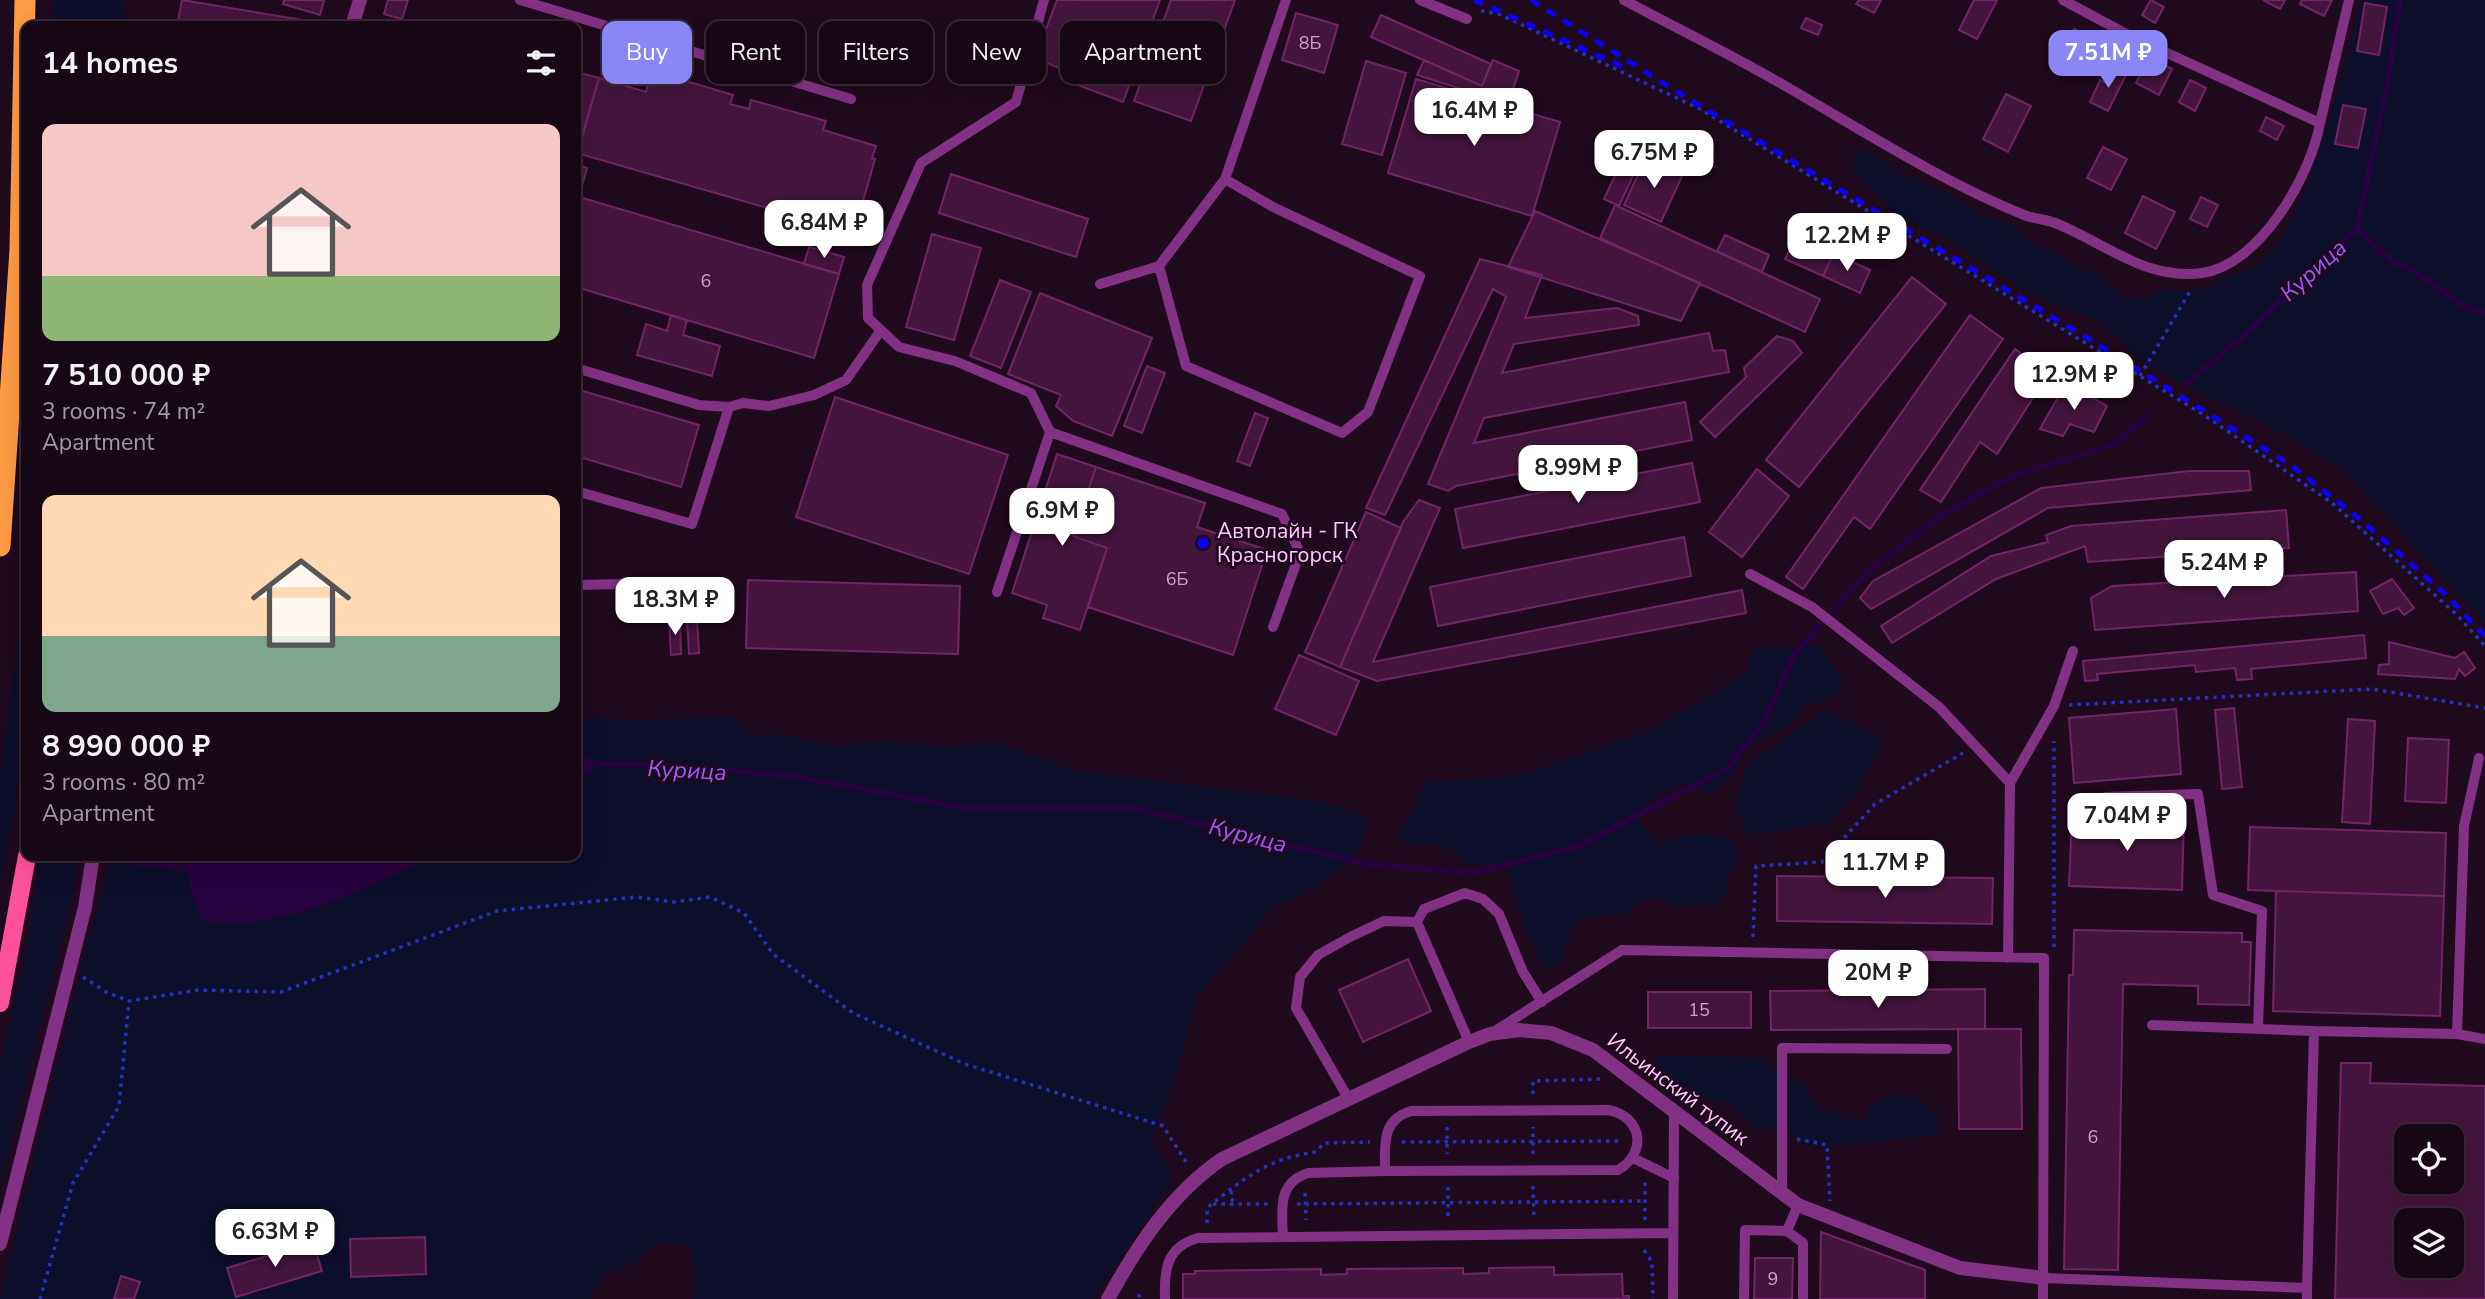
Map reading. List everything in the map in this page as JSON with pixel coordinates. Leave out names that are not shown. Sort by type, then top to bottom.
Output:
[{"type":"highway","points":[[25,0],[25,21]]},
{"type":"highway","points":[[0,546],[21,204]]},
{"type":"main road","points":[[0,1003],[26,861]]},
{"type":"street","points":[[354,21],[360,0]]},
{"type":"street","points":[[0,1244],[85,907],[92,861]]},
{"type":"street","name":"Ильинский тупик","points":[[1108,1299],[1132,1256],[1196,1177],[1222,1159],[1469,1042],[1490,1034],[1519,1030],[1551,1033],[1593,1050],[1798,1205],[1960,1268],[2044,1278]]},
{"type":"lane","points":[[520,0],[851,99]]},
{"type":"lane","points":[[997,592],[1050,432],[1031,393],[955,361],[899,347],[868,318],[867,285],[921,163],[1016,102],[1044,0]]},
{"type":"lane","points":[[1100,284],[1159,266],[1225,179],[1286,0]]},
{"type":"lane","points":[[1420,0],[1467,19]]},
{"type":"lane","points":[[1624,0],[1784,86],[1907,159],[2026,216],[2054,222],[2146,268],[2201,274],[2226,266],[2247,252],[2289,200],[2309,164],[2349,0]]},
{"type":"lane","points":[[2063,0],[2132,37],[2320,123]]},
{"type":"lane","points":[[1159,266],[1186,366],[1342,433],[1368,412],[1420,276],[1273,207],[1225,179]]},
{"type":"lane","points":[[581,370],[699,405],[729,407],[743,403],[769,406],[814,395],[846,380],[881,330]]},
{"type":"lane","points":[[581,492],[692,524],[729,407]]},
{"type":"lane","points":[[1050,432],[1282,514],[1300,553],[1273,628]]},
{"type":"lane","points":[[1750,575],[1812,607],[1939,707],[2010,783]]},
{"type":"lane","points":[[581,585],[625,584]]},
{"type":"lane","points":[[2008,958],[2010,783],[2054,706],[2073,651]]},
{"type":"lane","points":[[2457,1034],[2463,826],[2479,758]]},
{"type":"lane","points":[[2105,797],[2198,794],[2213,895],[2262,911],[2258,1029]]},
{"type":"lane","points":[[1469,1042],[1418,922],[1424,909],[1465,894],[1483,899],[1499,914],[1523,972],[1542,1002]]},
{"type":"lane","points":[[1348,1098],[1296,1008],[1300,977],[1318,955],[1384,921],[1418,922]]},
{"type":"lane","points":[[1490,1034],[1622,950],[2044,958],[2043,1299]]},
{"type":"lane","points":[[2152,1025],[2457,1034],[2485,1039]]},
{"type":"lane","points":[[2044,1278],[2307,1293],[2314,1031]]},
{"type":"lane","points":[[1782,1194],[1782,1048],[1947,1049]]},
{"type":"lane","points":[[1283,1237],[1282,1204],[1286,1188],[1305,1174],[1385,1171],[1609,1171],[1618,1170],[1633,1158],[1639,1141],[1637,1131],[1626,1116],[1618,1112],[1533,1110],[1403,1114],[1395,1118],[1385,1133],[1385,1171]]},
{"type":"lane","points":[[1673,1299],[1674,1112]]},
{"type":"lane","points":[[1633,1158],[1674,1178]]},
{"type":"lane","points":[[1787,1231],[1798,1205]]},
{"type":"lane","points":[[1744,1299],[1745,1230],[1787,1231],[1804,1243],[1802,1299]]},
{"type":"lane","points":[[1165,1299],[1167,1262],[1179,1246],[1189,1240],[1673,1233]]},
{"type":"path","points":[[1467,19],[1474,10],[1499,14],[1700,109],[2140,376],[2279,464],[2332,503],[2456,614],[2485,646]]},
{"type":"path","points":[[2140,376],[2201,274]]},
{"type":"path","points":[[2054,706],[2372,689],[2485,708]]},
{"type":"path","points":[[1752,953],[1756,866],[1822,862],[1875,804],[1976,745]]},
{"type":"path","points":[[70,969],[106,992],[129,1001],[198,990],[281,992],[497,911],[637,897],[674,902],[710,897],[744,913],[773,954],[853,1013],[965,1064],[1163,1126],[1196,1177]]},
{"type":"path","points":[[40,1299],[72,1183],[119,1106],[129,1001]]},
{"type":"path","points":[[1534,1234],[1533,1081],[1601,1079]]},
{"type":"path","points":[[1782,1136],[1827,1145],[1831,1217]]},
{"type":"path","points":[[1305,1174],[1306,1237]]},
{"type":"path","points":[[1236,1186],[1229,1193],[1230,1198],[1241,1204]]},
{"type":"path","points":[[1212,1204],[1645,1201]]},
{"type":"path","points":[[1638,1248],[1646,1251],[1652,1262],[1653,1299]]},
{"type":"shaded area","points":[[53,0],[123,0],[125,21],[53,21]]},
{"type":"shaded area","points":[[2361,0],[2485,0],[2485,623],[2342,468],[2260,421],[2185,385],[2141,360],[2117,335],[2096,321],[2029,292],[1955,243],[1896,215],[1854,171],[1854,151],[1866,150],[1897,172],[1952,195],[1978,215],[2013,225],[2021,235],[2077,267],[2101,276],[2122,297],[2148,299],[2161,289],[2182,292],[2205,288],[2251,269],[2272,251],[2290,222],[2307,186],[2321,146]]},
{"type":"shaded area","points":[[21,622],[16,809],[0,883],[0,775]]},
{"type":"shaded area","points":[[1818,644],[1841,677],[1842,691],[1801,708],[1796,719],[1786,727],[1750,744],[1730,779],[1710,795],[1686,782],[1662,793],[1641,811],[1641,825],[1660,843],[1693,835],[1714,835],[1733,844],[1741,853],[1727,877],[1727,890],[1720,903],[1680,907],[1656,898],[1644,900],[1620,915],[1594,916],[1581,920],[1571,930],[1563,957],[1552,967],[1539,966],[1538,952],[1526,931],[1506,867],[1494,863],[1467,865],[1448,848],[1437,844],[1411,847],[1400,838],[1402,826],[1410,816],[1426,782],[1516,777],[1654,729],[1746,674],[1754,650]]},
{"type":"shaded area","points":[[1826,710],[1884,739],[1859,789],[1829,823],[1749,835],[1735,805],[1748,764]]},
{"type":"shaded area","points":[[591,715],[624,721],[734,716],[754,736],[781,734],[834,747],[881,741],[948,747],[998,743],[1074,770],[1328,803],[1369,818],[1361,843],[1345,868],[1312,889],[1273,908],[1198,996],[1171,1090],[1152,1139],[1173,1178],[1094,1299],[693,1299],[696,1277],[691,1246],[658,1243],[633,1263],[604,1275],[590,1299],[0,1299],[83,959],[111,861],[187,861],[190,888],[303,913],[422,861],[581,861],[581,779],[592,773],[597,763],[581,753],[581,723]]},
{"type":"shaded area","points":[[581,753],[598,763],[592,773],[581,779]]},
{"type":"shaded area","points":[[39,861],[78,861],[74,889],[0,1187],[0,1066],[28,940]]},
{"type":"shaded area","points":[[187,861],[423,861],[320,906],[259,921],[229,923],[202,920],[190,888]]},
{"type":"shaded area","points":[[1658,1056],[1760,1058],[1778,1074],[1803,1084],[1816,1107],[1854,1120],[1866,1119],[1870,1106],[1881,1100],[1891,1096],[1907,1096],[1923,1103],[1940,1117],[1936,1134],[1869,1143],[1803,1144],[1783,1127],[1758,1130],[1729,1104],[1680,1094],[1655,1064]]},
{"type":"building","points":[[182,0],[309,21],[178,21]]},
{"type":"building","points":[[284,0],[324,0],[320,15],[283,4]]},
{"type":"building","points":[[388,0],[408,0],[402,19],[384,14]]},
{"type":"building","points":[[1057,0],[1160,0],[1152,21],[1060,21],[1060,68],[1046,63],[1046,30]]},
{"type":"building","points":[[1171,0],[1235,0],[1225,28],[1225,21],[1163,21]]},
{"type":"building","points":[[1859,0],[1881,0],[1874,13],[1856,4]]},
{"type":"building","points":[[1974,0],[1997,0],[1977,39],[1959,30]]},
{"type":"building","points":[[2151,0],[2164,7],[2155,23],[2142,15]]},
{"type":"building","points":[[2263,0],[2285,0],[2280,9]]},
{"type":"building","points":[[2302,0],[2332,0],[2324,16],[2300,4]]},
{"type":"building","points":[[2365,3],[2387,7],[2379,55],[2357,51]]},
{"type":"building","points":[[1296,13],[1338,25],[1324,73],[1282,60]]},
{"type":"building","points":[[1381,15],[1491,64],[1482,86],[1371,37]]},
{"type":"building","points":[[1806,18],[1822,25],[1818,35],[1801,28]]},
{"type":"building","points":[[2074,29],[2102,43],[2087,73],[2059,59]]},
{"type":"building","points":[[2149,57],[2172,69],[2159,95],[2136,83]]},
{"type":"building","points":[[1424,60],[1482,86],[1493,60],[1519,71],[1508,104],[1417,75]]},
{"type":"building","points":[[1366,61],[1406,73],[1382,155],[1342,144]]},
{"type":"building","points":[[2115,67],[2127,73],[2108,111],[2090,102],[2100,80],[2106,83]]},
{"type":"building","points":[[581,73],[599,78],[581,141]]},
{"type":"building","points":[[599,78],[602,79],[602,84],[619,84],[646,92],[648,84],[692,83],[733,95],[730,104],[749,109],[751,100],[826,121],[823,130],[876,146],[872,158],[875,159],[854,233],[581,154],[581,139]]},
{"type":"building","points":[[1416,79],[1560,122],[1532,216],[1388,173]]},
{"type":"building","points":[[2190,80],[2206,88],[2195,111],[2179,102]]},
{"type":"building","points":[[1075,84],[1130,84],[1123,102]]},
{"type":"building","points":[[1140,84],[1204,84],[1191,121],[1134,101]]},
{"type":"building","points":[[2006,94],[2031,106],[2008,152],[1983,139]]},
{"type":"building","points":[[2343,105],[2366,109],[2358,148],[2335,144]]},
{"type":"building","points":[[2266,117],[2284,126],[2277,140],[2260,131]]},
{"type":"building","points":[[2103,147],[2127,159],[2111,190],[2087,178]]},
{"type":"building","points":[[1625,154],[1640,161],[1619,206],[1604,199]]},
{"type":"building","points":[[1646,157],[1683,174],[1661,222],[1624,205]]},
{"type":"building","points":[[581,166],[587,168],[581,190]]},
{"type":"building","points":[[951,174],[1088,219],[1076,257],[939,213]]},
{"type":"building","points":[[2143,196],[2175,212],[2156,249],[2125,233]]},
{"type":"building","points":[[581,197],[839,274],[814,358],[581,288]]},
{"type":"building","points":[[2201,197],[2218,205],[2207,227],[2190,219]]},
{"type":"building","points":[[1615,205],[1820,299],[1805,332],[1600,238]]},
{"type":"building","points":[[1535,211],[1700,283],[1681,321],[1508,267]]},
{"type":"building","points":[[932,234],[981,248],[954,340],[906,327]]},
{"type":"building","points":[[1725,235],[1769,255],[1762,272],[1717,251]]},
{"type":"building","points":[[1796,236],[1834,253],[1823,276],[1785,259]]},
{"type":"building","points":[[809,247],[844,257],[839,274],[804,264]]},
{"type":"building","points":[[1834,253],[1870,270],[1860,293],[1823,276]]},
{"type":"building","points":[[1480,259],[1542,275],[1525,318],[1617,308],[1638,316],[1639,325],[1514,344],[1502,373],[1709,333],[1713,351],[1725,350],[1729,372],[1484,418],[1474,443],[1685,402],[1692,440],[1456,486],[1448,491],[1428,484],[1506,297],[1493,289],[1385,515],[1366,508]]},
{"type":"building","points":[[1912,277],[1946,304],[1799,487],[1766,460]]},
{"type":"building","points":[[1000,280],[1031,292],[1001,368],[970,356]]},
{"type":"building","points":[[1040,293],[1152,338],[1112,436],[1073,421],[1056,406],[1061,395],[1008,374]]},
{"type":"building","points":[[671,315],[687,320],[683,335],[720,346],[712,376],[637,355],[646,324],[667,331]]},
{"type":"building","points":[[1970,315],[2003,339],[1870,529],[1854,517],[1803,589],[1786,577]]},
{"type":"building","points":[[1777,336],[1793,341],[1802,353],[1715,437],[1700,422],[1746,377],[1744,368]]},
{"type":"building","points":[[2015,349],[2049,373],[1997,454],[1980,442],[1941,502],[1920,490]]},
{"type":"building","points":[[1147,366],[1165,373],[1142,433],[1124,426]]},
{"type":"building","points":[[2066,383],[2107,406],[2094,432],[2070,424],[2063,436],[2040,429]]},
{"type":"building","points":[[581,390],[699,425],[681,487],[581,457]]},
{"type":"building","points":[[835,397],[1008,455],[969,574],[796,517]]},
{"type":"building","points":[[1255,413],[1268,418],[1250,466],[1237,461]]},
{"type":"building","points":[[1057,454],[1096,467],[1073,536],[1107,548],[1080,630],[1043,618],[1047,605],[1012,593]]},
{"type":"building","points":[[1692,463],[1700,502],[1463,548],[1455,509]]},
{"type":"building","points":[[1096,467],[1205,503],[1197,527],[1267,550],[1233,655],[1088,607],[1107,548],[1073,536]]},
{"type":"building","points":[[1757,469],[1789,496],[1742,557],[1709,532]]},
{"type":"building","points":[[2189,471],[2249,471],[2251,490],[2048,508],[1871,609],[1860,598],[1873,581],[2041,488]]},
{"type":"building","points":[[1419,500],[1440,508],[1373,662],[1742,590],[1746,613],[1377,681],[1340,667],[1403,522]]},
{"type":"building","points":[[2286,510],[2289,548],[2088,562],[2085,546],[1996,579],[1892,643],[1881,626],[1991,556],[2048,542],[2046,535],[2071,526]]},
{"type":"building","points":[[1366,512],[1401,528],[1340,667],[1305,652]]},
{"type":"building","points":[[1684,537],[1691,576],[1438,626],[1430,587]]},
{"type":"building","points":[[2356,572],[2358,611],[2095,630],[2091,598],[2112,586]]},
{"type":"building","points":[[2392,579],[2414,608],[2404,615],[2398,608],[2383,614],[2370,591]]},
{"type":"building","points":[[748,580],[960,586],[958,654],[746,648]]},
{"type":"building","points":[[687,620],[697,620],[699,653],[689,654]]},
{"type":"building","points":[[669,621],[680,621],[681,654],[671,655]]},
{"type":"building","points":[[2364,635],[2366,658],[2251,669],[2252,679],[2237,680],[2235,668],[2196,672],[2195,665],[2097,674],[2098,680],[2085,681],[2083,661]]},
{"type":"building","points":[[2389,642],[2455,658],[2464,652],[2475,668],[2465,676],[2459,669],[2455,679],[2378,674],[2379,665],[2389,664]]},
{"type":"building","points":[[1299,655],[1359,681],[1336,735],[1275,709]]},
{"type":"building","points":[[2234,708],[2242,787],[2222,789],[2215,710]]},
{"type":"building","points":[[2176,709],[2181,774],[2074,783],[2069,718]]},
{"type":"building","points":[[2348,719],[2375,721],[2370,824],[2342,822]]},
{"type":"building","points":[[2408,738],[2449,740],[2446,803],[2405,801]]},
{"type":"building","points":[[2072,815],[2184,819],[2182,890],[2069,886]]},
{"type":"building","points":[[2250,827],[2446,833],[2444,896],[2248,890]]},
{"type":"building","points":[[1777,876],[1993,878],[1992,924],[1777,921]]},
{"type":"building","points":[[2276,891],[2444,896],[2440,1016],[2273,1011]]},
{"type":"building","points":[[2074,930],[2242,933],[2242,942],[2251,942],[2249,1005],[2198,1004],[2198,986],[2123,984],[2118,1270],[2064,1269],[2069,975],[2073,975]]},
{"type":"building","points":[[1408,959],[1431,1011],[1363,1042],[1339,990]]},
{"type":"building","points":[[1985,989],[1985,1029],[1771,1030],[1770,991]]},
{"type":"building","points":[[1648,992],[1751,992],[1751,1028],[1648,1028]]},
{"type":"building","points":[[1958,1029],[2021,1029],[2022,1129],[1959,1129]]},
{"type":"building","points":[[2341,1063],[2371,1063],[2370,1083],[2485,1086],[2485,1299],[2335,1299]]},
{"type":"building","points":[[1821,1232],[1925,1270],[1925,1299],[1820,1299]]},
{"type":"building","points":[[425,1237],[426,1274],[351,1277],[350,1239]]},
{"type":"building","points":[[313,1242],[322,1271],[236,1297],[227,1268]]},
{"type":"building","points":[[1755,1258],[1793,1258],[1792,1299],[1754,1299]]},
{"type":"building","points":[[1554,1267],[1554,1275],[1622,1274],[1623,1296],[1629,1296],[1629,1299],[1183,1299],[1183,1274],[1195,1274],[1195,1271],[1321,1269],[1321,1275],[1347,1274],[1347,1269],[1463,1268],[1463,1274],[1489,1273],[1489,1268]]},
{"type":"building","points":[[121,1276],[140,1282],[134,1299],[114,1299]]},
{"type":"waterway","points":[[2357,229],[2388,81],[2400,0]]},
{"type":"waterway","name":"Курица","points":[[2357,229],[2393,262],[2414,271],[2467,308],[2485,312]]},
{"type":"waterway","name":"Курица","points":[[2185,385],[2241,338],[2357,229]]},
{"type":"waterway","name":"Курица","points":[[1834,610],[1867,572],[1943,514],[2011,477],[2114,444],[2149,415]]},
{"type":"waterway","name":"Курица","points":[[581,763],[667,765],[792,776],[965,808],[1134,808],[1367,864],[1472,873],[1579,846],[1728,768],[1764,722],[1795,653],[1820,625]]},
{"type":"waterway","name":"Курица","points":[[130,862],[188,868],[194,866]]},
{"type":"railway","points":[[1474,0],[1628,69]]},
{"type":"railway","points":[[1531,0],[1679,93],[2089,339],[2292,466],[2361,520],[2444,593],[2485,636]]},
{"type":"place","name":"Автолайн - ГК Красногорск","points":[[1203,543]]}]
